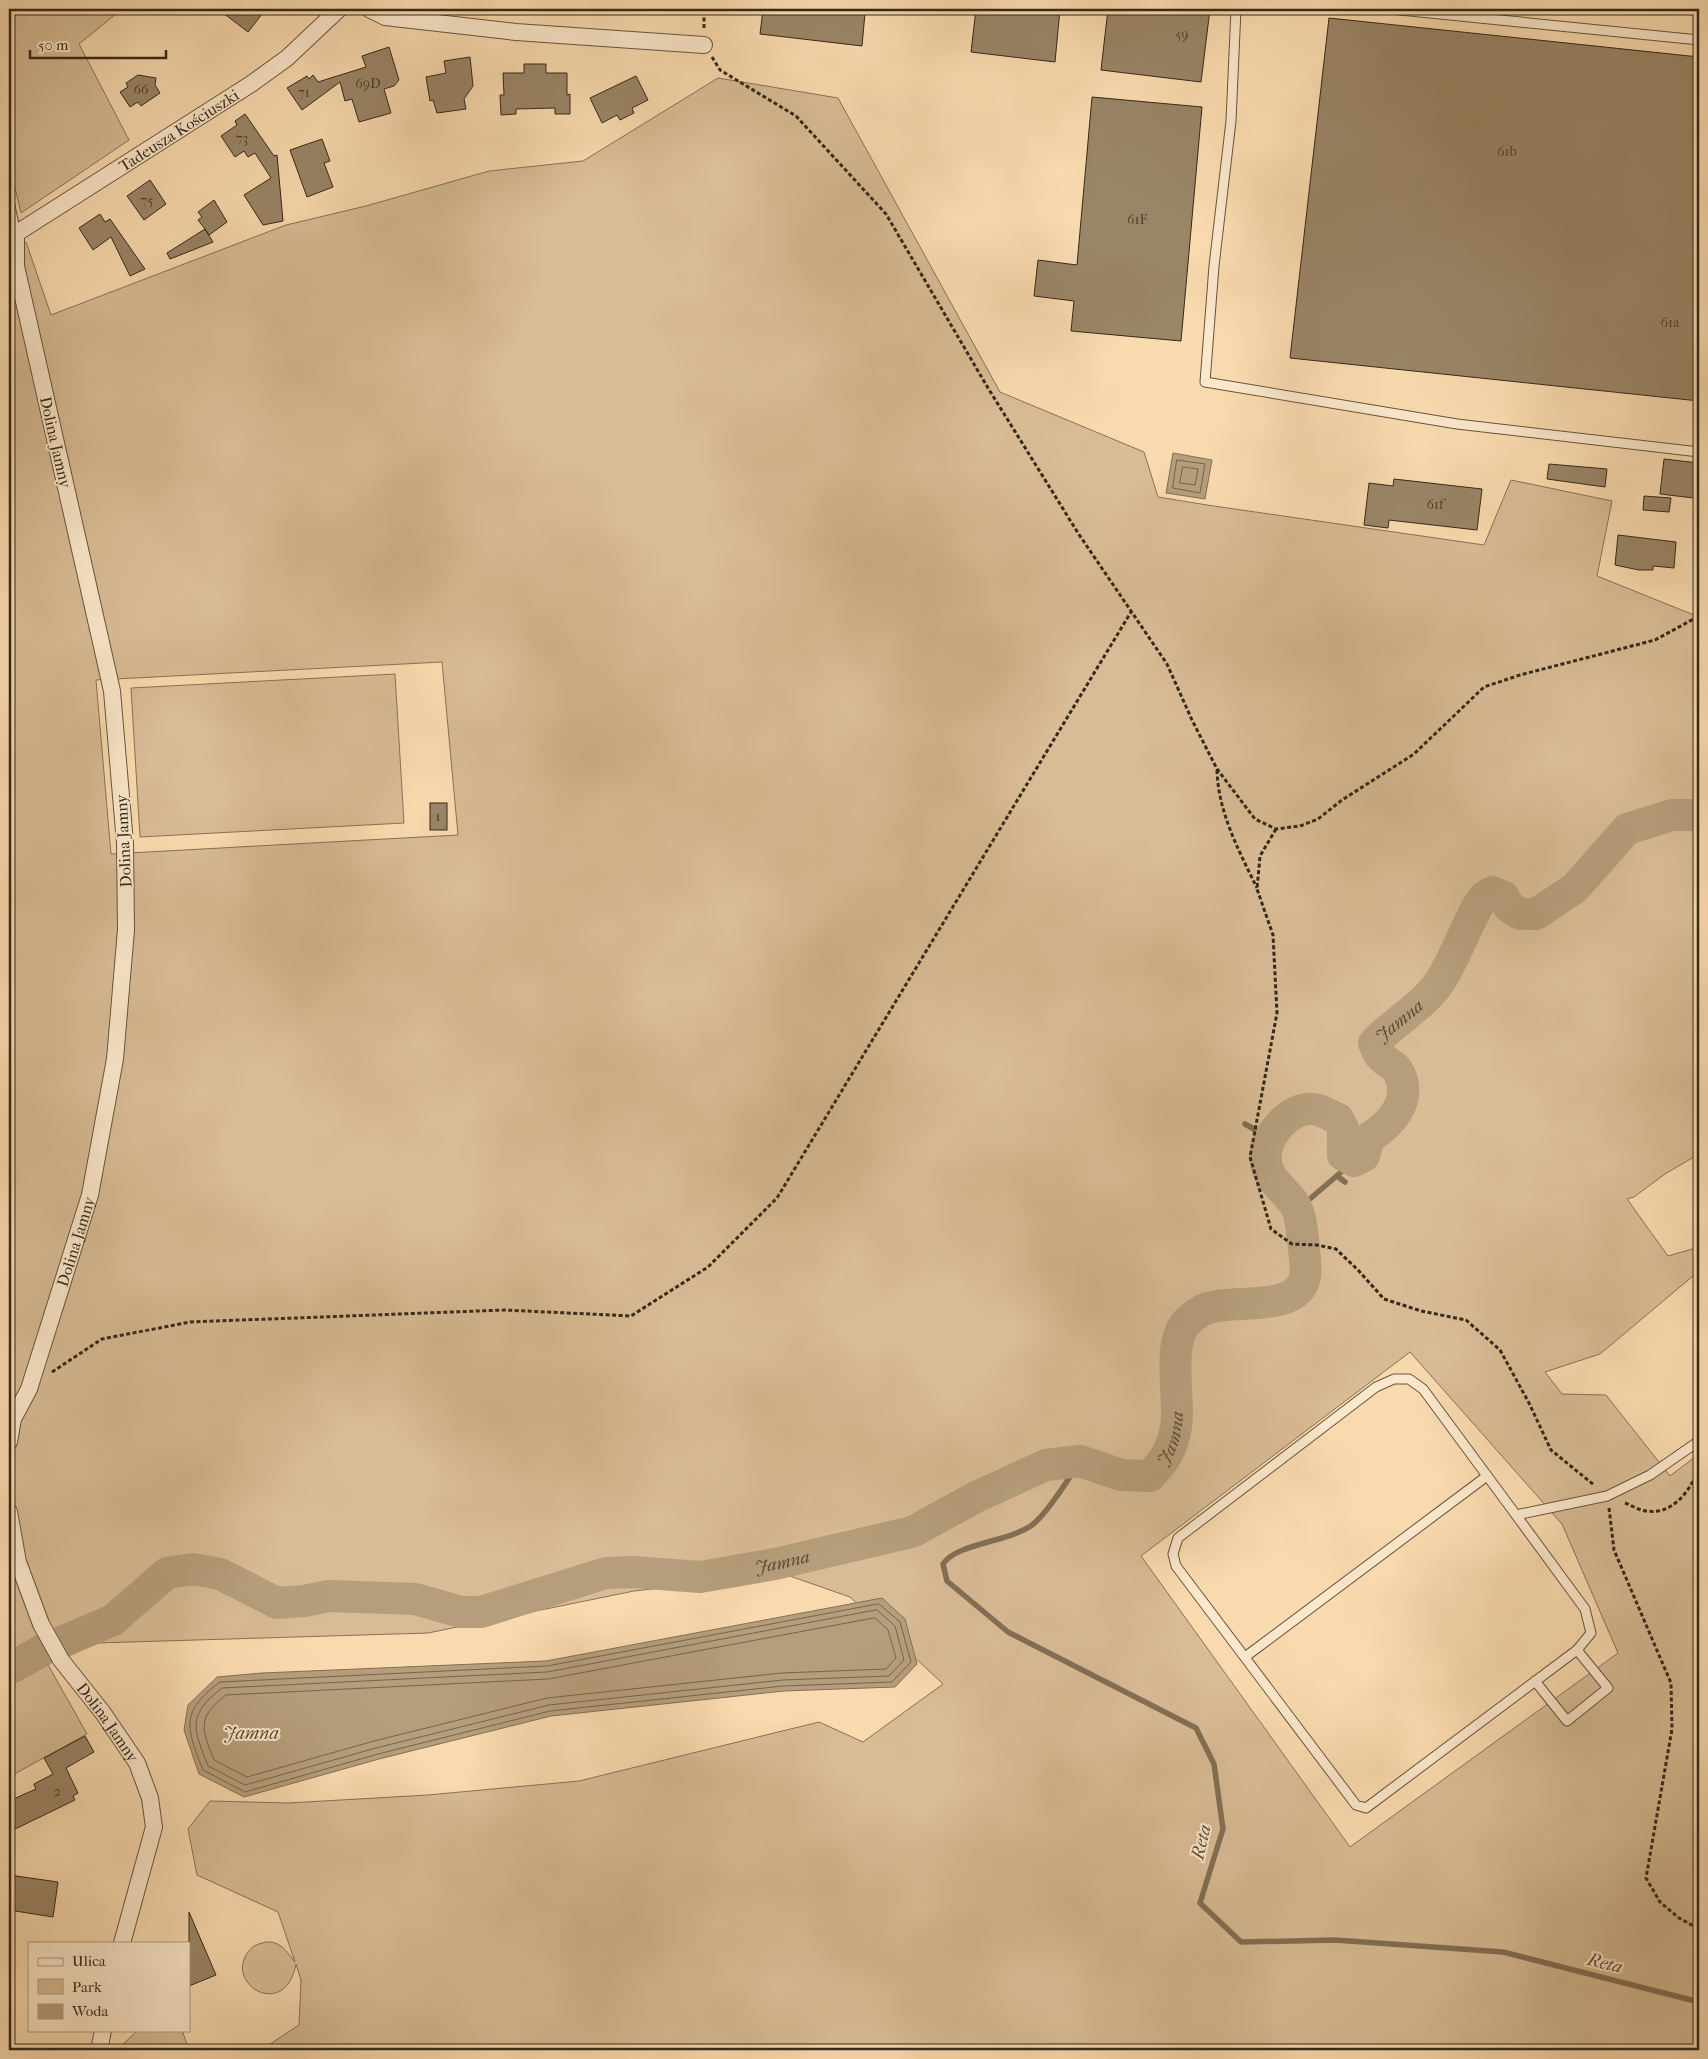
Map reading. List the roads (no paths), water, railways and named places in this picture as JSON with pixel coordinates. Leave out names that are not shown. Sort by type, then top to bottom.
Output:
[{"type":"street","name":"Tadeusza Kościuszki","points":[[12,236],[251,84],[287,58],[339,9]]},
{"type":"street","points":[[369,9],[385,17],[516,32],[704,45]]},
{"type":"street","name":"Dolina Jamny","points":[[9,1442],[13,1418],[28,1389],[90,1195],[115,1059],[126,930],[125,843],[112,691],[16,266],[12,236]]},
{"type":"street","name":"Dolina Jamny","points":[[9,1512],[18,1562],[41,1624],[61,1660],[103,1713],[136,1763],[150,1798],[154,1827],[122,1942]]},
{"type":"street","points":[[101,2050],[103,2032]]},
{"type":"lane","points":[[1236,9],[1232,121],[1214,266],[1205,382],[1456,424],[1699,452]]},
{"type":"lane","points":[[1390,9],[1699,40]]},
{"type":"lane","points":[[9,200],[12,236]]},
{"type":"lane","points":[[1409,1378],[1423,1389],[1516,1515],[1585,1609],[1591,1634],[1577,1650],[1366,1808],[1356,1805],[1176,1566],[1173,1554],[1178,1538],[1376,1387],[1394,1379],[1409,1378]]},
{"type":"lane","points":[[1516,1515],[1607,1496],[1650,1475],[1699,1441]]},
{"type":"lane","points":[[1245,1657],[1487,1476]]},
{"type":"lane","points":[[1535,1681],[1567,1721],[1608,1688],[1577,1650]]},
{"type":"water","points":[[1173,453],[1212,460],[1205,499],[1166,493]]},
{"type":"water","name":"Jamna","points":[[882,1598],[905,1619],[917,1664],[895,1687],[784,1691],[551,1716],[379,1759],[244,1797],[199,1774],[184,1730],[188,1705],[217,1677],[262,1673],[546,1661]]},
{"type":"waterway","name":"Jamna","points":[[62,1642],[113,1620],[167,1573],[193,1569],[220,1574],[277,1603],[304,1601],[329,1596],[415,1599],[461,1612],[481,1612],[606,1573],[633,1572],[700,1577],[775,1564],[912,1532],[976,1497],[1046,1465],[1080,1461],[1121,1475],[1150,1476],[1167,1454],[1176,1427],[1175,1370],[1178,1341],[1182,1329],[1189,1320],[1208,1308],[1279,1300],[1291,1295],[1300,1288],[1305,1276],[1304,1248],[1298,1212],[1293,1202],[1273,1179],[1267,1168],[1266,1153],[1268,1143],[1279,1125],[1295,1113],[1305,1109],[1320,1111],[1338,1119],[1343,1128],[1343,1155],[1354,1161],[1364,1156],[1369,1138],[1391,1119],[1397,1111],[1403,1093],[1403,1083],[1399,1073],[1381,1057],[1374,1043],[1418,1006],[1441,980],[1477,907],[1484,897],[1492,892],[1504,897],[1509,907],[1520,914],[1536,914],[1575,888],[1627,829],[1672,815],[1699,815]]},
{"type":"waterway","points":[[1245,1124],[1270,1138]]},
{"type":"waterway","points":[[1297,1210],[1354,1161]]},
{"type":"waterway","points":[[1337,1176],[1345,1182]]},
{"type":"waterway","name":"Reta","points":[[1080,1461],[1051,1504],[1032,1525],[1022,1531],[971,1547],[950,1557],[943,1564],[947,1581],[1008,1632],[1196,1728],[1214,1764],[1223,1829],[1200,1903],[1241,1942],[1335,1940],[1503,1952],[1699,2002]]},
{"type":"waterway","name":"Jamna","points":[[9,1669],[43,1650]]}]
